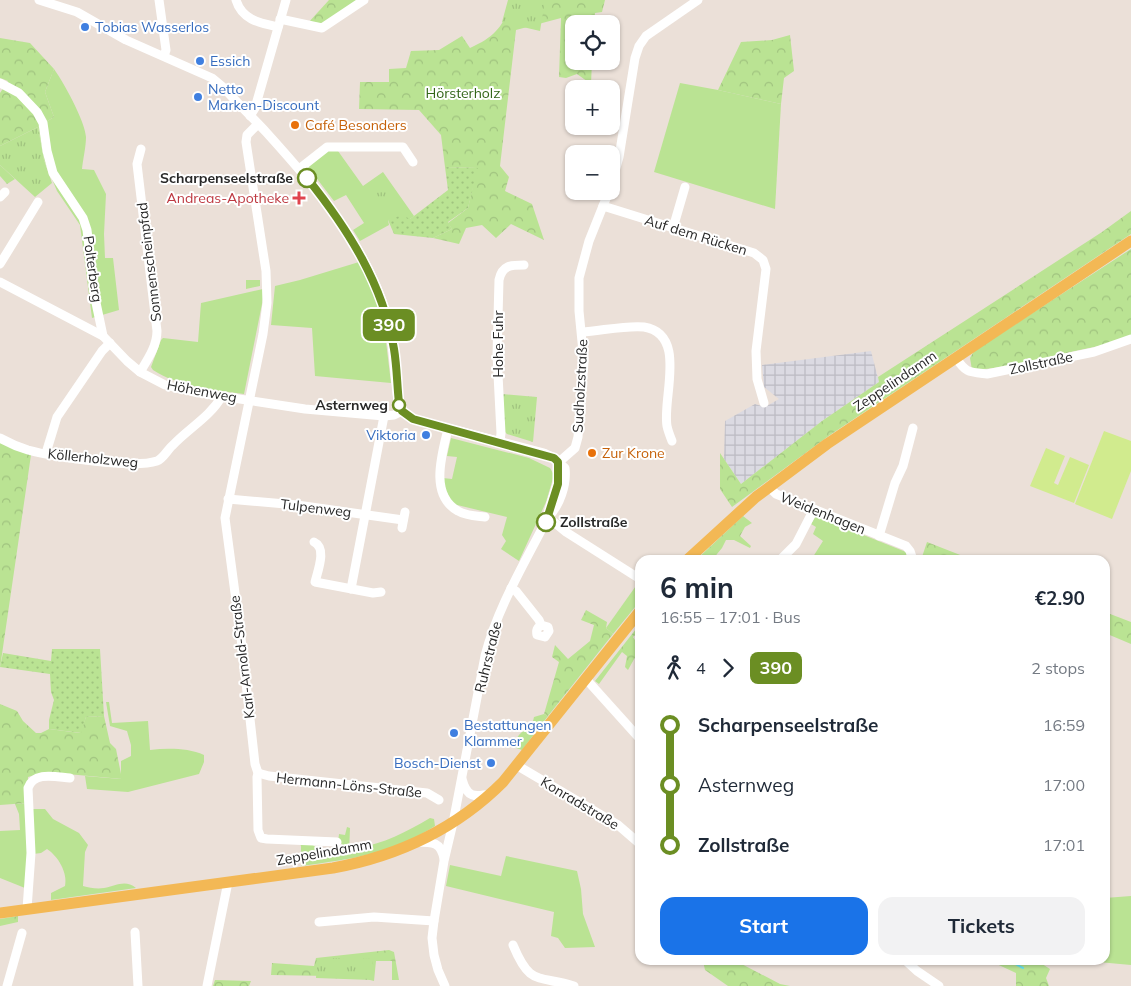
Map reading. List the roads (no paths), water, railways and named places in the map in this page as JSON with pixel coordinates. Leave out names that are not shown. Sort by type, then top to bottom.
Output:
[{"type":"main road","name":"Zeppelindamm","points":[[691,555],[729,520],[769,487],[827,444],[1131,241]]},
{"type":"main road","name":"Zeppelindamm","points":[[0,913],[333,868],[365,862],[417,842],[453,823],[491,794],[518,766],[635,617]]},
{"type":"street","points":[[39,0],[70,5],[126,40],[205,74],[218,82],[299,170],[350,236],[379,294],[394,348],[399,403],[402,411],[413,419],[544,454],[558,462]]},
{"type":"street","points":[[159,0],[166,50],[164,56]]},
{"type":"street","points":[[236,0],[241,11],[249,19],[322,28],[364,0]]},
{"type":"street","points":[[250,116],[255,108],[286,0]]},
{"type":"street","points":[[620,157],[635,58],[639,46],[650,32],[698,0]]},
{"type":"street","name":"Polterberg","points":[[0,83],[19,93],[37,112],[43,123],[47,151],[53,173],[83,218],[88,230],[95,298],[103,336]]},
{"type":"street","points":[[248,400],[263,334],[267,303],[266,271],[246,142],[246,136],[258,124]]},
{"type":"street","points":[[299,170],[327,147],[402,147],[413,162]]},
{"type":"street","name":"Sonnenscheinpfad","points":[[140,372],[152,353],[157,334],[137,164],[141,148]]},
{"type":"street","points":[[673,228],[685,187]]},
{"type":"street","name":"Sudholzstraße","points":[[558,462],[571,453],[576,443],[584,362],[579,311],[579,278],[587,249],[605,200]]},
{"type":"street","points":[[0,264],[38,202]]},
{"type":"street","name":"Auf dem Rücken","points":[[603,206],[754,253],[764,263],[766,270],[756,361],[764,403]]},
{"type":"street","name":"Hohe Fuhr","points":[[500,442],[499,280],[506,267],[524,265]]},
{"type":"street","name":"Höhenweg","points":[[0,282],[103,336],[140,372],[165,385],[309,410],[384,416],[402,411]]},
{"type":"street","name":"Sudholzstraße","points":[[582,332],[644,327],[657,332],[666,341],[670,358],[667,425],[672,441]]},
{"type":"street","name":"Zollstraße","points":[[956,358],[963,369],[987,374],[1094,352],[1131,339]]},
{"type":"street","points":[[46,453],[57,417],[102,351],[110,344]]},
{"type":"street","name":"Köllerholzweg","points":[[0,438],[23,449],[61,457],[132,464],[158,461],[175,442],[214,408],[222,396]]},
{"type":"street","name":"Karl-Arnold-Straße","points":[[248,400],[225,518],[240,629],[254,764],[258,773],[258,830],[261,838],[337,842]]},
{"type":"street","points":[[351,589],[384,416]]},
{"type":"street","name":"Weidenhagen","points":[[880,536],[894,483],[903,466],[913,428]]},
{"type":"street","points":[[448,429],[439,474],[442,492],[448,502],[459,512],[485,517]]},
{"type":"street","name":"Ruhrstraße","points":[[445,986],[434,955],[432,938],[434,921],[444,860],[486,652],[496,620],[548,517],[559,478],[558,462]]},
{"type":"street","name":"Weidenhagen","points":[[769,487],[776,494],[909,549],[911,555]]},
{"type":"street","name":"Tulpenweg","points":[[228,499],[297,505],[403,520]]},
{"type":"street","points":[[785,555],[796,544],[814,509]]},
{"type":"street","points":[[548,517],[566,532],[635,576]]},
{"type":"street","points":[[314,542],[319,544],[321,550],[316,582],[373,593],[381,592]]},
{"type":"street","points":[[511,588],[516,591],[541,625]]},
{"type":"street","points":[[586,679],[635,733]]},
{"type":"street","name":"Konradstraße","points":[[518,766],[618,825],[635,840]]},
{"type":"street","name":"Hermann-Löns-Straße","points":[[258,773],[269,776],[427,793],[439,800]]},
{"type":"street","points":[[27,909],[30,853],[28,788],[30,781],[42,777],[70,778]]},
{"type":"street","points":[[462,777],[464,788],[468,794],[476,796],[491,794]]},
{"type":"street","points":[[417,842],[433,843],[438,846],[442,850],[444,860]]},
{"type":"street","points":[[206,986],[228,882]]},
{"type":"street","points":[[319,922],[374,917],[434,921]]},
{"type":"street","points":[[135,932],[138,986]]},
{"type":"street","points":[[7,986],[22,933]]},
{"type":"street","points":[[513,945],[524,968],[533,977],[544,981],[574,986]]},
{"type":"street","points":[[910,965],[939,986]]},
{"type":"waterway","points":[[1017,965],[1023,968]]},
{"type":"place","name":"Tobias Wasserlos","points":[[85,27]]},
{"type":"place","name":"Essich","points":[[200,61]]},
{"type":"place","name":"Netto Marken-Discount","points":[[198,97]]},
{"type":"place","name":"Café Besonders","points":[[295,125]]},
{"type":"place","name":"Scharpenseelstraße","points":[[307,178]]},
{"type":"place","name":"Andreas-Apotheke","points":[[299,198]]},
{"type":"place","name":"Asternweg","points":[[399,405]]},
{"type":"place","name":"Viktoria","points":[[426,435]]},
{"type":"place","name":"Zur Krone","points":[[592,453]]},
{"type":"place","name":"Zollstraße","points":[[546,522]]},
{"type":"place","name":"Bestattungen Klammer","points":[[454,733]]},
{"type":"place","name":"Bosch-Dienst","points":[[491,763]]},
{"type":"park label","name":"Hörsterholz","points":[[463,93]]}]
